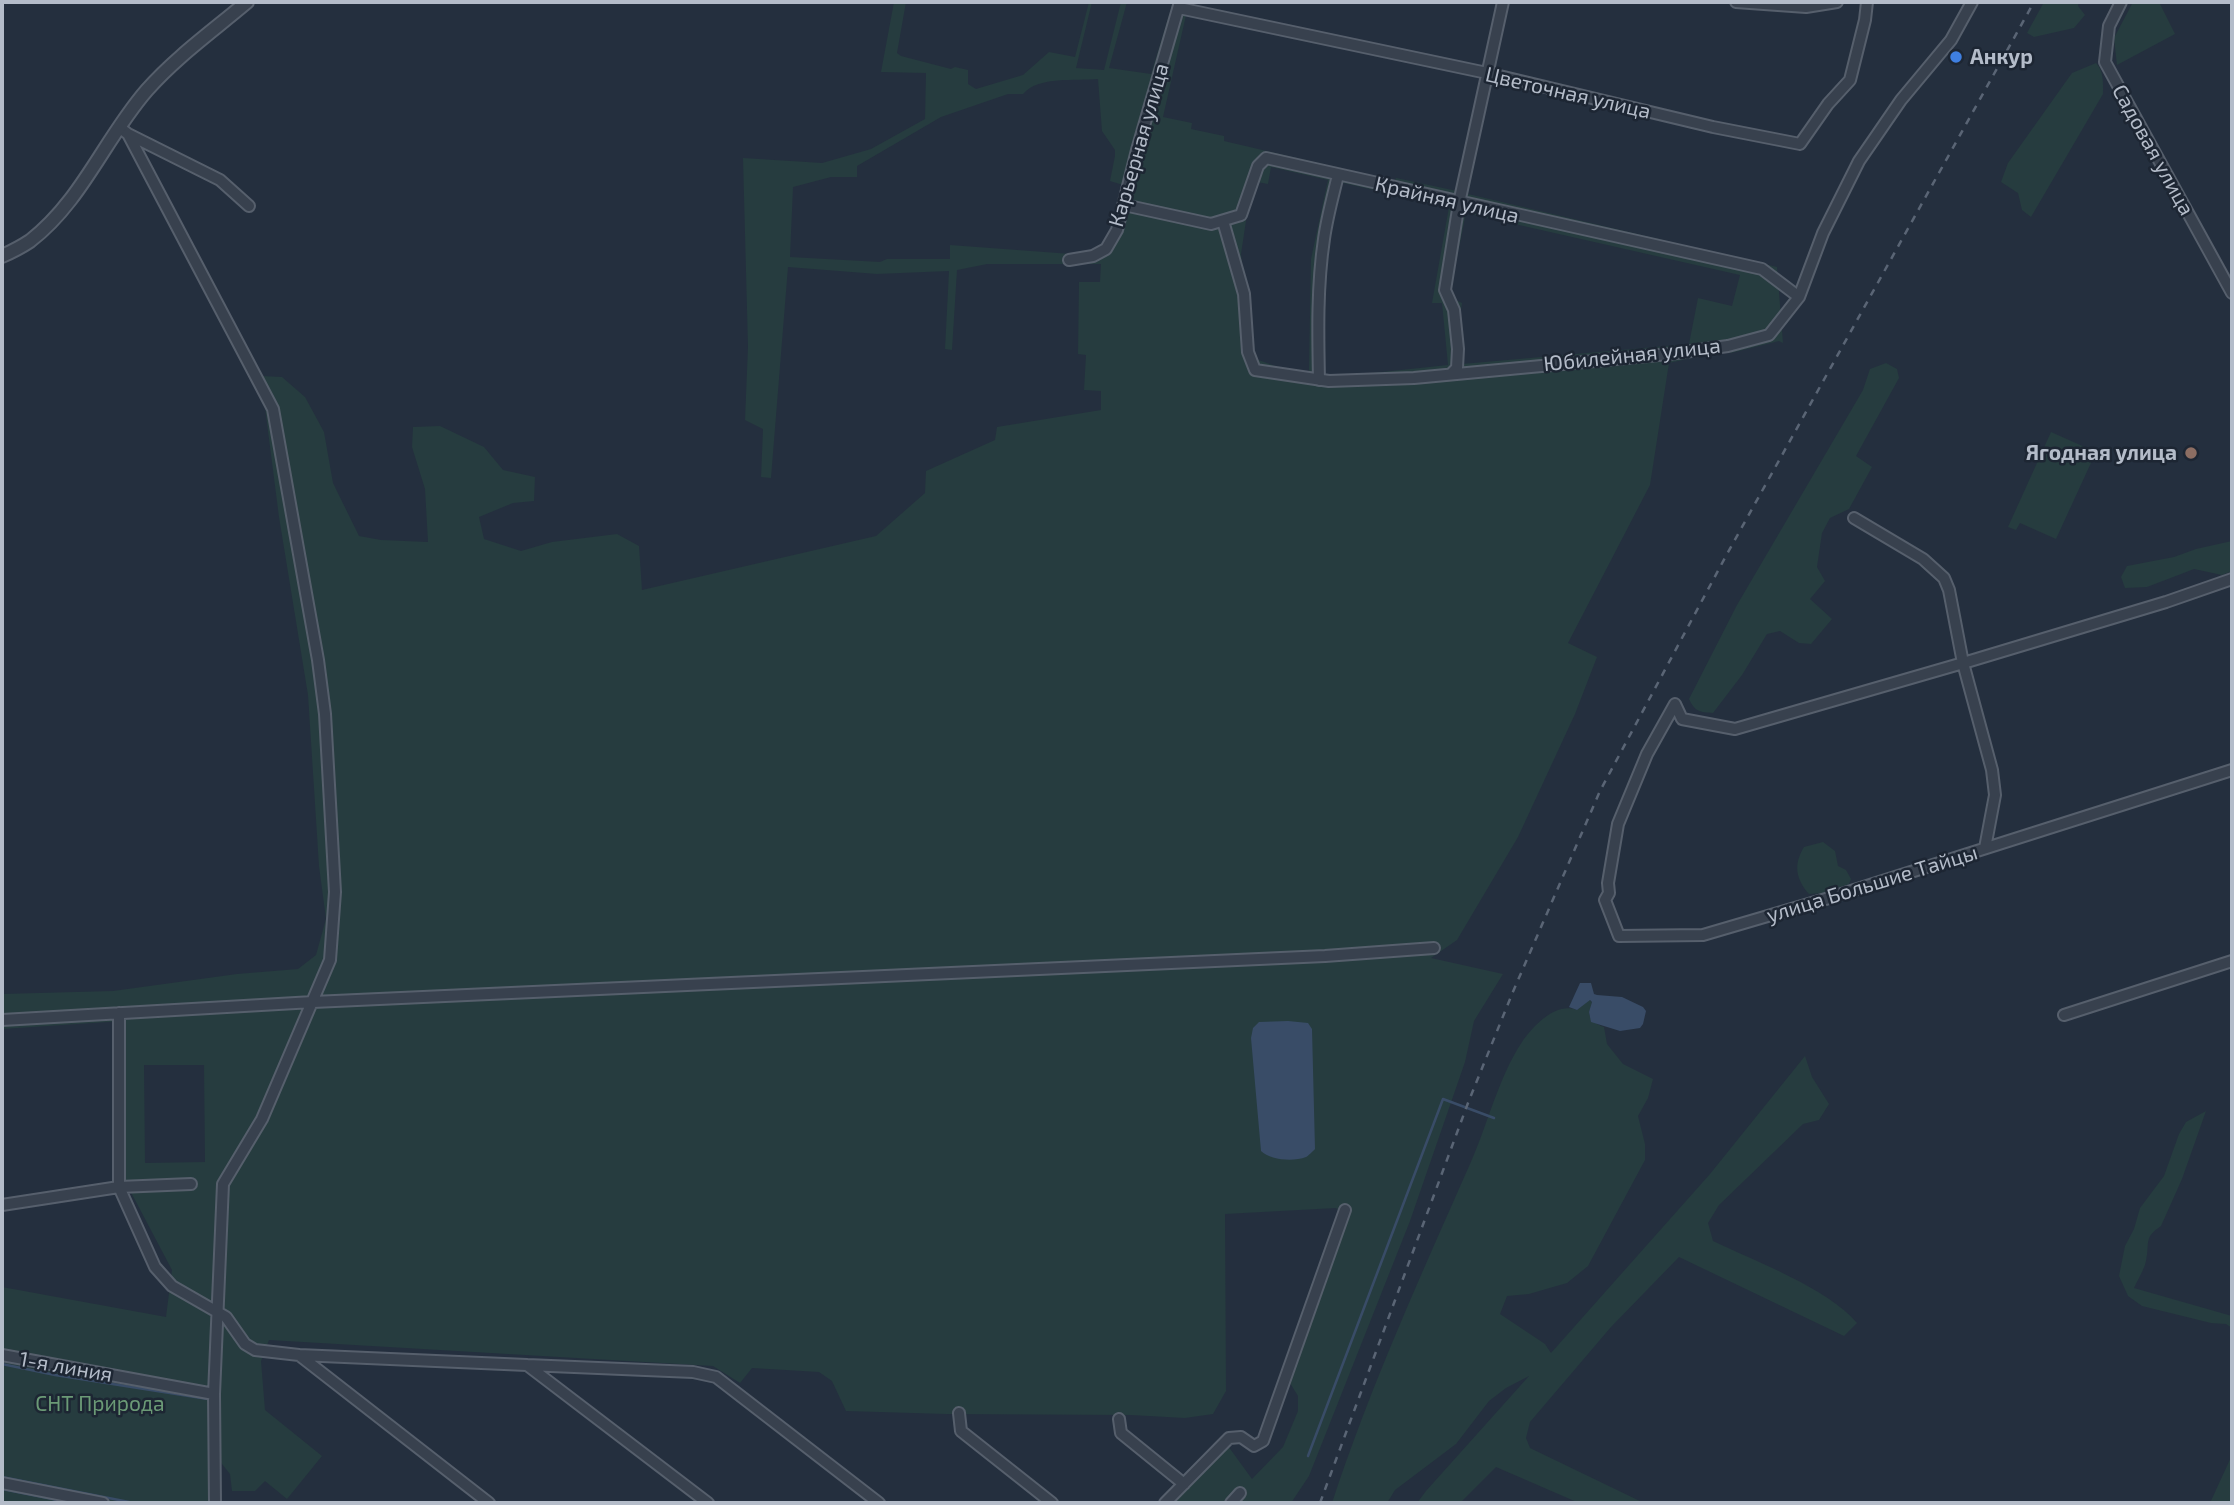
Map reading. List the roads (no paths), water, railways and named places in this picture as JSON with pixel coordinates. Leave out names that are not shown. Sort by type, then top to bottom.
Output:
[{"type":"street","points":[[2,256],[28,242],[51,221],[73,197],[124,130],[147,90],[247,2]]},
{"type":"street","points":[[1452,373],[1457,368],[1458,349],[1454,310],[1444,290],[1459,203],[1503,2]]},
{"type":"street","points":[[1737,2],[1805,7],[1837,2]]},
{"type":"street","name":"Цветочная улица","points":[[1180,5],[1713,127],[1800,144],[1828,104],[1850,80],[1867,2]]},
{"type":"street","name":"Юбилейная улица","points":[[1223,221],[1244,294],[1248,352],[1255,370],[1319,380],[1414,378],[1669,354],[1728,346],[1769,335],[1799,297],[1823,233],[1859,161],[1901,100],[1951,40],[1972,2]]},
{"type":"street","name":"Садовая улица","points":[[2121,2],[2109,26],[2105,62],[2232,293]]},
{"type":"street","name":"Карьерная улица","points":[[1069,260],[1093,256],[1106,249],[1117,230],[1137,150],[1180,5]]},
{"type":"street","points":[[124,130],[220,180],[249,206]]},
{"type":"street","points":[[124,130],[273,409],[318,660],[325,714],[335,892],[330,960],[262,1119],[251,1142],[223,1184],[214,1394],[215,1503]]},
{"type":"street","name":"Крайняя улица","points":[[1223,221],[1241,215],[1258,166],[1266,158],[1762,269],[1799,297]]},
{"type":"street","points":[[1319,380],[1317,320],[1320,276],[1324,236],[1338,175]]},
{"type":"street","points":[[1124,205],[1211,224],[1223,221]]},
{"type":"street","points":[[1854,518],[1923,559],[1944,578],[1949,590],[1963,663],[1992,770],[1995,795],[1985,848]]},
{"type":"street","points":[[1963,663],[2166,602],[2232,579]]},
{"type":"street","name":"улица Большие Тайцы","points":[[1963,663],[1735,729],[1682,719],[1675,704],[1643,762],[1618,824],[1608,883],[1609,893],[1605,900],[1619,936],[1703,935],[2232,770]]},
{"type":"street","points":[[2,1020],[313,1002],[1325,956],[1434,948]]},
{"type":"street","points":[[2064,1015],[2232,961]]},
{"type":"street","points":[[119,1013],[119,1187],[155,1267],[165,1280],[226,1317],[245,1344],[255,1350],[299,1354],[693,1371],[716,1377],[879,1503]]},
{"type":"street","points":[[2,1205],[119,1187],[191,1184]]},
{"type":"street","points":[[1165,1503],[1229,1438],[1241,1437],[1254,1446],[1263,1441],[1345,1210]]},
{"type":"street","points":[[299,1354],[489,1503]]},
{"type":"street","name":"1-я линия","points":[[2,1355],[214,1394]]},
{"type":"street","points":[[527,1365],[708,1503]]},
{"type":"street","points":[[959,1413],[961,1431],[1052,1503]]},
{"type":"street","points":[[1119,1419],[1121,1433],[1184,1484]]},
{"type":"street","points":[[2,1483],[103,1503]]},
{"type":"street","points":[[1231,1503],[1240,1493]]},
{"type":"water","points":[[1580,983],[1591,983],[1594,994],[1622,997],[1643,1007],[1646,1011],[1643,1024],[1640,1028],[1620,1031],[1591,1022],[1590,1000],[1577,1010],[1569,1007]]},
{"type":"water","points":[[1259,1022],[1308,1023],[1312,1029],[1315,1149],[1306,1157],[1288,1160],[1261,1151],[1251,1038],[1253,1028]]},
{"type":"waterway","points":[[1308,1456],[1443,1099],[1494,1118]]},
{"type":"waterway","points":[[2,1364],[208,1399]]},
{"type":"waterway","points":[[2,1477],[134,1503]]},
{"type":"waterway","points":[[2,1489],[73,1503]]},
{"type":"railway","points":[[1320,1503],[1468,1103],[1600,791],[1727,554],[2034,2]]},
{"type":"place","name":"Анкур","points":[[1956,57]]},
{"type":"place","name":"Ягодная улица","points":[[2191,453]]},
{"type":"park label","name":"СНТ Природа","points":[[100,1404]]}]
